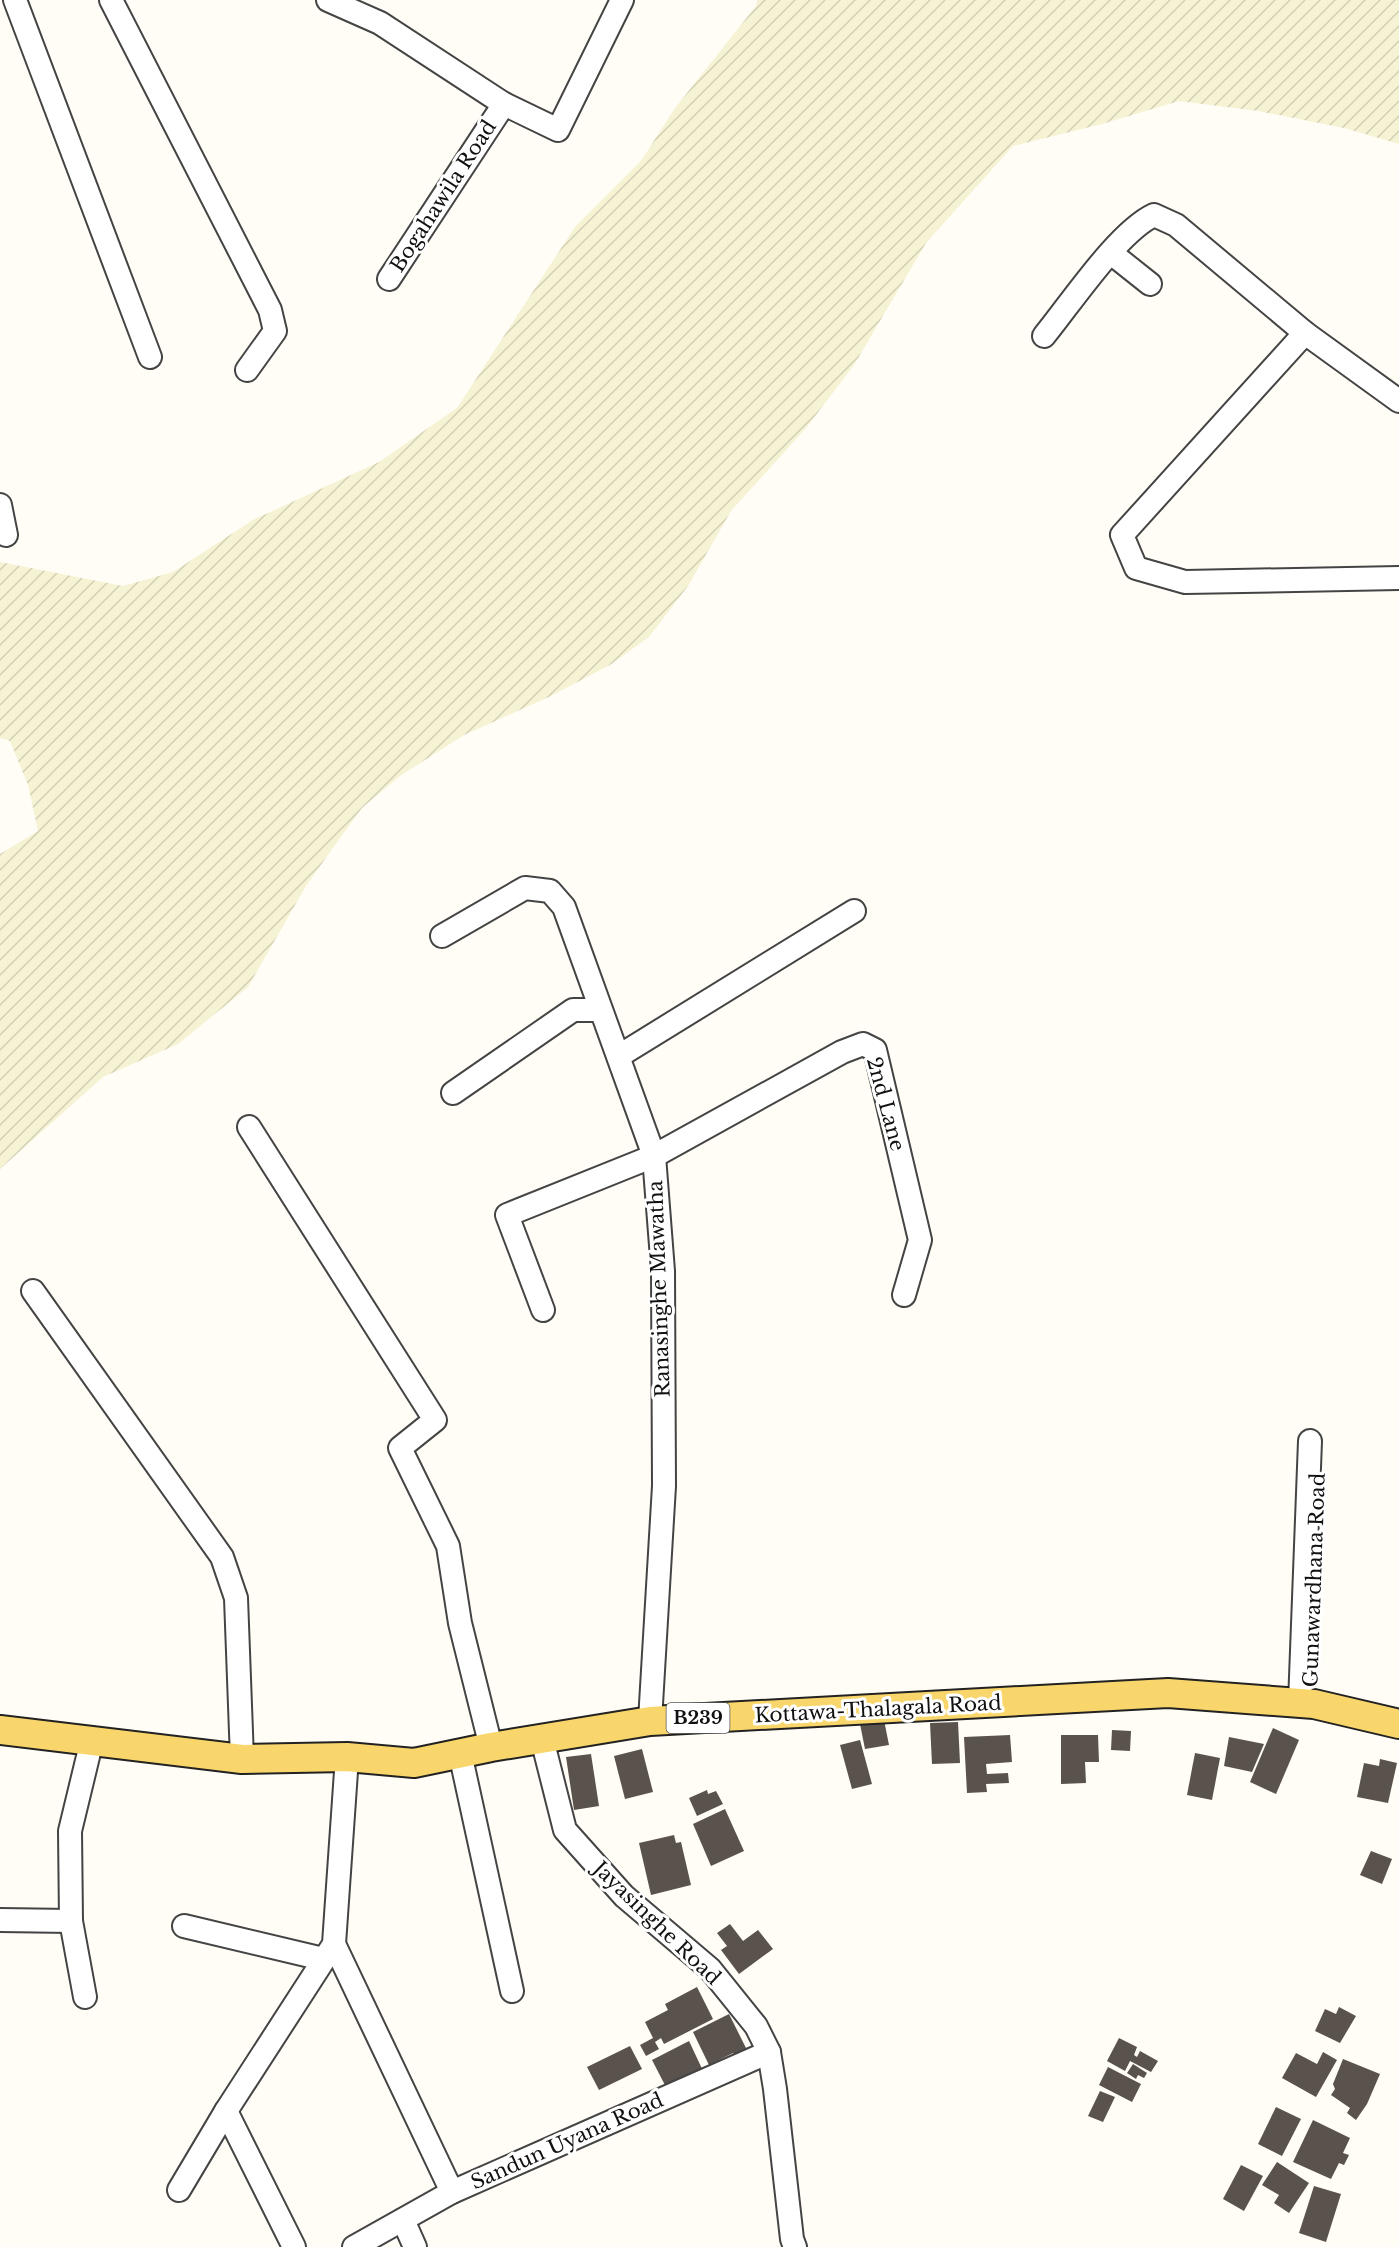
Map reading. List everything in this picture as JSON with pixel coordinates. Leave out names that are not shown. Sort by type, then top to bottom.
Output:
[{"type":"main road","name":"Kottawa-Thalagala Road","points":[[0,1730],[242,1759],[347,1757],[414,1763],[491,1747],[650,1721],[1168,1693],[1305,1703],[1399,1724]]},
{"type":"street","points":[[15,0],[150,357]]},
{"type":"street","points":[[111,0],[270,310],[275,331],[247,370]]},
{"type":"street","name":"Bogahawila Road","points":[[328,0],[380,23],[504,104],[389,279]]},
{"type":"street","points":[[504,104],[558,130],[622,0]]},
{"type":"street","points":[[1044,336],[1139,222],[1154,215],[1176,225],[1305,333],[1399,401]]},
{"type":"street","points":[[1111,253],[1150,284]]},
{"type":"street","points":[[1305,333],[1122,535],[1136,568],[1185,582],[1399,578]]},
{"type":"street","points":[[0,505],[6,535]]},
{"type":"street","name":"Ranasinghe Mawatha","points":[[442,936],[525,888],[550,891],[564,907],[654,1156],[663,1270],[664,1486],[650,1721]]},
{"type":"street","points":[[619,1056],[854,910]]},
{"type":"street","points":[[453,1093],[573,1010],[600,1010]]},
{"type":"street","name":"2nd Lane","points":[[654,1156],[842,1052],[863,1044],[875,1050],[920,1240],[904,1294]]},
{"type":"street","points":[[249,1127],[435,1420],[400,1448],[448,1546],[460,1623],[491,1747]]},
{"type":"street","points":[[543,1310],[507,1215],[654,1156]]},
{"type":"street","points":[[33,1291],[222,1557],[236,1598],[242,1759]]},
{"type":"street","points":[[1305,1703],[1314,1449]]},
{"type":"street","name":"Jayasinghe Road","points":[[542,1739],[566,1830],[624,1896],[710,1969],[756,2026],[769,2052],[792,2239],[795,2247]]},
{"type":"street","points":[[85,1997],[71,1921],[70,1831],[92,1740]]},
{"type":"street","points":[[460,1754],[512,1991]]},
{"type":"street","points":[[179,2190],[226,2110],[328,1951],[347,1757]]},
{"type":"street","points":[[0,1920],[71,1921]]},
{"type":"street","points":[[184,1926],[328,1951]]},
{"type":"street","name":"Sandun Uyana Road","points":[[328,1951],[452,2192],[769,2052]]},
{"type":"street","points":[[226,2110],[294,2247]]},
{"type":"street","points":[[354,2247],[452,2192]]},
{"type":"street","points":[[402,2220],[415,2247]]},
{"type":"shaded area","points":[[757,0],[1399,0],[1399,144],[1344,128],[1258,111],[1179,101],[1102,124],[1013,146],[926,243],[854,365],[806,428],[731,511],[688,586],[649,637],[610,665],[551,696],[464,735],[400,776],[362,808],[335,845],[306,886],[248,987],[178,1044],[103,1077],[0,1169],[0,854],[38,831],[28,785],[10,741],[0,738],[0,562],[123,586],[173,572],[253,520],[379,462],[457,408],[575,227],[641,161],[675,108],[756,6]]},
{"type":"building","points":[[884,1720],[889,1745],[865,1749],[860,1724]]},
{"type":"building","points":[[958,1722],[960,1763],[932,1764],[930,1723]]},
{"type":"building","points":[[1273,1728],[1299,1740],[1276,1794],[1250,1782]]},
{"type":"building","points":[[1112,1730],[1131,1731],[1130,1751],[1111,1750]]},
{"type":"building","points":[[1010,1735],[1012,1762],[986,1764],[987,1774],[1008,1773],[1009,1783],[986,1784],[987,1792],[967,1793],[964,1737]]},
{"type":"building","points":[[1061,1735],[1098,1735],[1099,1762],[1085,1762],[1086,1783],[1061,1784]]},
{"type":"building","points":[[1229,1737],[1264,1744],[1252,1772],[1224,1766]]},
{"type":"building","points":[[860,1740],[872,1784],[852,1789],[840,1745]]},
{"type":"building","points":[[642,1749],[653,1792],[625,1799],[614,1756]]},
{"type":"building","points":[[1195,1753],[1220,1758],[1212,1800],[1187,1795]]},
{"type":"building","points":[[591,1754],[599,1806],[574,1810],[566,1757]]},
{"type":"building","points":[[1380,1759],[1397,1763],[1388,1803],[1357,1797],[1364,1763],[1379,1766]]},
{"type":"building","points":[[707,1790],[708,1794],[716,1791],[723,1804],[697,1816],[689,1798]]},
{"type":"building","points":[[725,1809],[744,1851],[711,1866],[693,1824]]},
{"type":"building","points":[[674,1835],[676,1843],[681,1842],[691,1885],[651,1895],[639,1843]]},
{"type":"building","points":[[1371,1851],[1392,1859],[1382,1884],[1360,1875]]},
{"type":"building","points":[[730,1924],[743,1941],[758,1930],[773,1949],[739,1974],[721,1950],[727,1946],[717,1933]]},
{"type":"building","points":[[697,1987],[713,2019],[664,2044],[661,2038],[655,2042],[659,2049],[646,2056],[640,2045],[653,2038],[645,2022],[668,2010],[665,2004]]},
{"type":"building","points":[[1339,2007],[1356,2016],[1340,2043],[1315,2031],[1325,2009],[1336,2014]]},
{"type":"building","points":[[729,2014],[749,2054],[737,2060],[733,2053],[709,2065],[693,2032]]},
{"type":"building","points":[[1119,2038],[1137,2047],[1134,2055],[1137,2057],[1140,2051],[1158,2061],[1151,2072],[1130,2061],[1125,2071],[1107,2061]]},
{"type":"building","points":[[689,2041],[704,2073],[668,2091],[652,2060]]},
{"type":"building","points":[[630,2046],[642,2069],[599,2090],[587,2067]]},
{"type":"building","points":[[1323,2052],[1337,2060],[1316,2097],[1282,2078],[1296,2053],[1317,2064]]},
{"type":"building","points":[[1343,2059],[1380,2074],[1367,2104],[1356,2120],[1347,2113],[1350,2108],[1331,2095],[1335,2089],[1333,2084]]},
{"type":"building","points":[[1133,2064],[1147,2073],[1144,2078],[1138,2075],[1136,2079],[1127,2073]]},
{"type":"building","points":[[1108,2067],[1141,2084],[1132,2102],[1099,2085]]},
{"type":"building","points":[[1100,2091],[1115,2097],[1103,2122],[1088,2116]]},
{"type":"building","points":[[1276,2107],[1301,2119],[1282,2156],[1258,2144]]},
{"type":"building","points":[[1313,2120],[1350,2138],[1343,2153],[1349,2155],[1344,2165],[1339,2163],[1331,2179],[1293,2162]]},
{"type":"building","points":[[1277,2162],[1309,2183],[1289,2213],[1274,2203],[1279,2195],[1262,2185]]},
{"type":"building","points":[[1241,2165],[1263,2176],[1244,2211],[1223,2199]]},
{"type":"building","points":[[1314,2186],[1341,2194],[1326,2242],[1299,2233]]}]
